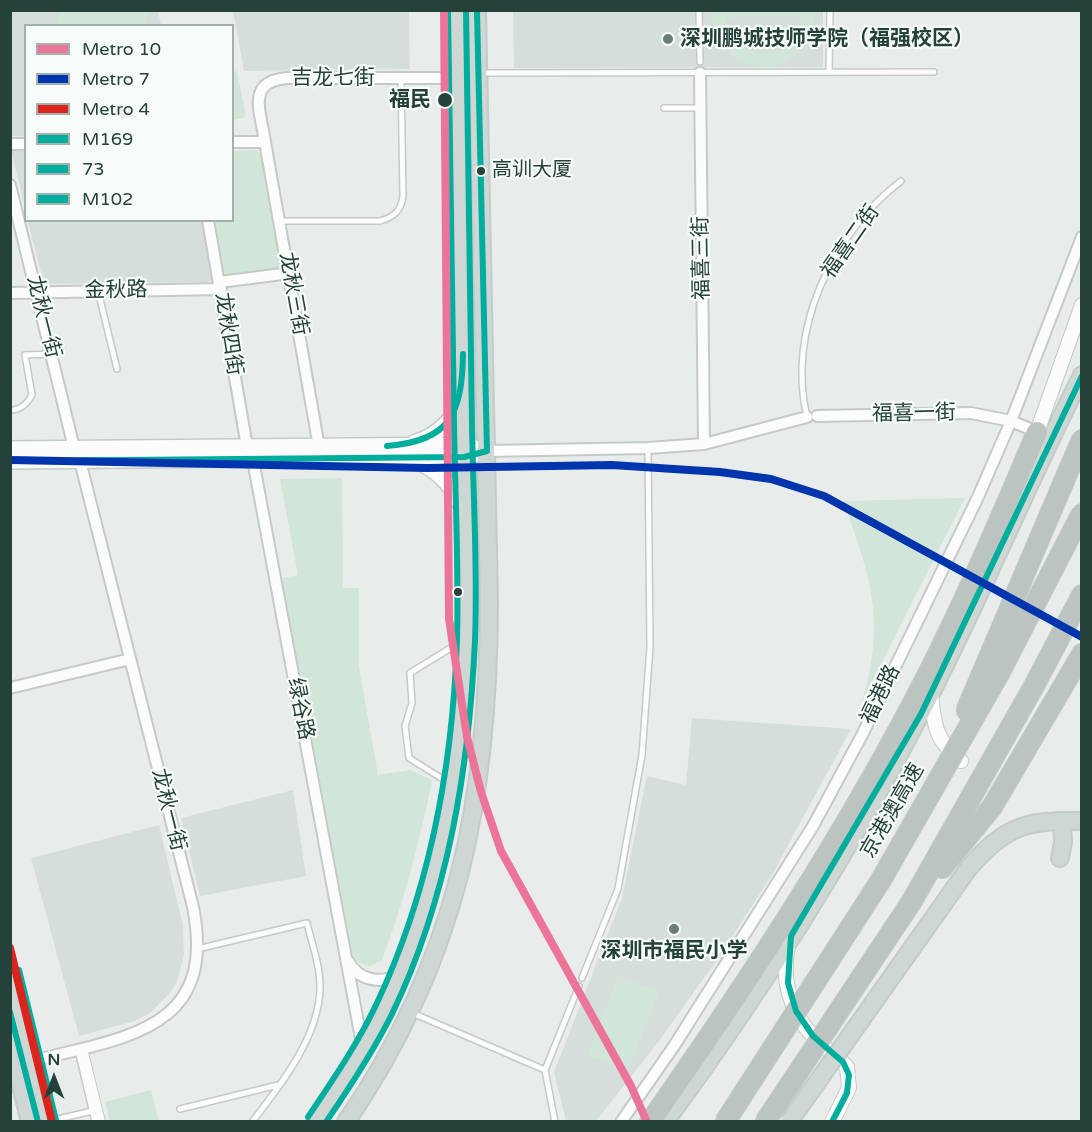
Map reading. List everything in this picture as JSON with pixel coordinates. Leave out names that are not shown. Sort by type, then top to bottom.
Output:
[{"type":"highway","points":[[650,1122],[753,968],[888,748],[925,680],[968,589],[1037,432]]},
{"type":"highway","points":[[926,801],[1082,439]]},
{"type":"highway","name":"京港澳高速","points":[[725,1122],[843,941],[926,801],[1000,672],[1082,513]]},
{"type":"highway","points":[[765,1122],[912,901],[1034,686],[1082,595]]},
{"type":"highway","points":[[912,901],[992,807],[1082,654]]},
{"type":"main road","points":[[315,1122],[363,1049],[399,975],[430,892],[454,786],[460,738],[466,638],[457,10]]},
{"type":"main road","points":[[346,1122],[387,1055],[438,946],[459,880],[471,830],[481,770],[488,672],[487,451],[477,10]]},
{"type":"main road","points":[[665,1122],[791,936],[895,762],[931,693],[1082,375]]},
{"type":"main road","points":[[405,452],[443,428],[453,417],[464,389]]},
{"type":"main road","points":[[250,454],[319,447],[405,452],[441,476],[460,502],[464,516]]},
{"type":"main road","points":[[10,449],[77,455]]},
{"type":"main road","points":[[10,461],[77,455],[487,451]]},
{"type":"main road","points":[[1060,858],[1063,842],[1062,821]]},
{"type":"main road","points":[[789,1122],[968,869],[1004,834],[1028,824],[1082,821]]},
{"type":"main road","points":[[10,972],[47,1121]]},
{"type":"main road","points":[[10,1042],[30,1122]]},
{"type":"street","name":"福喜三街","points":[[700,67],[704,444]]},
{"type":"street","name":"吉龙七街","points":[[265,142],[259,95],[262,86],[271,80],[288,78],[459,78]]},
{"type":"street","points":[[234,142],[265,142]]},
{"type":"street","name":"龙秋三街","points":[[265,142],[319,447]]},
{"type":"street","name":"龙秋一街","points":[[10,185],[193,907],[198,949],[188,988],[170,1012],[141,1032],[33,1061]]},
{"type":"street","name":"龙秋四街","points":[[208,222],[250,454]]},
{"type":"street","name":"福港路","points":[[621,1122],[674,1047],[813,826],[928,603],[1011,421],[1082,237]]},
{"type":"street","name":"金秋路","points":[[10,293],[220,286],[290,273]]},
{"type":"street","points":[[1037,432],[1082,305]]},
{"type":"street","name":"福喜一街","points":[[487,451],[648,448],[704,444],[812,416],[971,412],[1011,421],[1037,432]]},
{"type":"street","name":"绿谷路","points":[[250,454],[363,1049]]},
{"type":"street","points":[[10,688],[130,659]]},
{"type":"street","points":[[931,693],[936,728],[941,742],[962,761]]},
{"type":"street","points":[[791,936],[784,962],[792,1003],[806,1028],[847,1067],[849,1077],[844,1100],[832,1122]]},
{"type":"street","points":[[346,958],[357,973],[364,977],[382,981],[399,975]]},
{"type":"street","points":[[80,1049],[101,1122]]},
{"type":"lane","points":[[699,10],[700,67]]},
{"type":"lane","points":[[830,10],[830,72]]},
{"type":"lane","points":[[478,73],[700,67],[830,72],[934,72]]},
{"type":"lane","points":[[280,220],[380,221],[391,218],[398,212],[403,196],[401,78]]},
{"type":"lane","points":[[664,108],[700,108]]},
{"type":"lane","name":"福喜二街","points":[[812,416],[802,386],[803,356],[821,284],[840,249],[860,222],[901,181]]},
{"type":"lane","points":[[98,291],[117,369]]},
{"type":"lane","points":[[10,410],[17,410],[27,403],[32,395],[25,356],[52,354]]},
{"type":"lane","points":[[582,978],[618,889],[642,755],[650,647],[648,448]]},
{"type":"lane","points":[[454,786],[409,758],[405,726],[412,703],[411,673],[466,638]]},
{"type":"lane","points":[[198,949],[307,923],[318,967],[319,1005],[310,1032],[278,1085],[252,1122]]},
{"type":"lane","points":[[555,1122],[546,1070],[579,986]]},
{"type":"lane","points":[[409,1012],[546,1070]]},
{"type":"lane","points":[[80,1049],[95,1122]]},
{"type":"lane","points":[[180,1109],[278,1085]]},
{"type":"lane","points":[[47,1121],[92,1111]]},
{"type":"shaded area","points":[[10,11],[158,11],[161,24],[24,24],[24,136],[11,136]]},
{"type":"shaded area","points":[[233,11],[409,11],[410,69],[244,71]]},
{"type":"shaded area","name":"深圳鹏城技师学院（福强校区）","points":[[513,11],[823,11],[823,67],[514,68]]},
{"type":"shaded area","points":[[11,150],[24,150],[24,204]]},
{"type":"shaded area","points":[[28,222],[206,222],[216,275],[210,282],[44,284]]},
{"type":"shaded area","name":"深圳市福民小学","points":[[692,718],[851,729],[772,875],[717,960],[659,1041],[596,1121],[566,1121],[554,1072],[622,898],[647,776],[686,785]]},
{"type":"shaded area","points":[[293,790],[306,876],[200,896],[181,818]]},
{"type":"shaded area","points":[[159,825],[183,926],[184,955],[177,982],[169,994],[150,1013],[135,1021],[79,1036],[31,858]]},
{"type":"green space","points":[[58,11],[146,11],[146,24],[58,24]]},
{"type":"green space","points":[[712,11],[815,11],[811,35],[799,52],[783,63],[764,66],[745,63],[729,52],[717,35]],"holes":[[[801,15],[798,31],[790,43],[779,50],[765,53],[752,51],[740,45],[731,33],[726,17]]]},
{"type":"green space","points":[[237,71],[246,117],[234,120],[234,72]]},
{"type":"green space","points":[[256,150],[264,158],[284,263],[277,271],[231,278],[222,271],[212,222],[234,222],[234,151]]},
{"type":"green space","points":[[342,478],[343,588],[359,588],[359,667],[378,775],[410,770],[432,780],[411,871],[390,938],[382,960],[368,967],[355,960],[352,953],[282,578],[298,575],[280,479]]},
{"type":"green space","points":[[965,498],[862,702],[873,647],[872,600],[861,553],[843,501]]},
{"type":"green space","points":[[618,976],[659,992],[628,1070],[588,1055]]},
{"type":"green space","points":[[151,1090],[159,1121],[110,1121],[105,1102]]},
{"type":"metro line","name":"10","points":[[444,10],[449,619],[467,737],[481,792],[501,851],[631,1086],[647,1122]]},
{"type":"metro line","name":"7","points":[[10,460],[427,468],[612,465],[720,472],[771,479],[824,496],[1082,637]]},
{"type":"metro line","name":"4","points":[[10,948],[52,1122]]},
{"type":"transit line","name":"M102","points":[[308,1117],[361,1034],[395,962],[424,872],[444,780],[450,733],[455,686],[458,585],[448,10]]},
{"type":"transit line","name":"73","points":[[326,1122],[377,1042],[411,970],[428,925],[441,879],[461,785],[472,689],[476,587],[466,10]]},
{"type":"transit line","name":"M169","points":[[10,461],[464,457],[487,451],[477,10]]},
{"type":"transit line","name":"M169","points":[[387,446],[425,438],[438,431],[448,421],[460,393],[463,354]]},
{"type":"transit line","name":"M169","points":[[832,1122],[847,1093],[849,1075],[843,1062],[813,1036],[796,1011],[788,983],[791,936],[921,714],[1082,376]]},
{"type":"transit line","name":"M102","points":[[19,970],[56,1120]]},
{"type":"transit line","name":"73","points":[[10,1012],[38,1122]]},
{"type":"place","name":"深圳鹏城技师学院（福强校区）","points":[[668,39]]},
{"type":"place","name":"福民","points":[[445,100]]},
{"type":"place","name":"高训大厦","points":[[481,171]]},
{"type":"place","name":"深圳市福民小学","points":[[674,929]]}]
